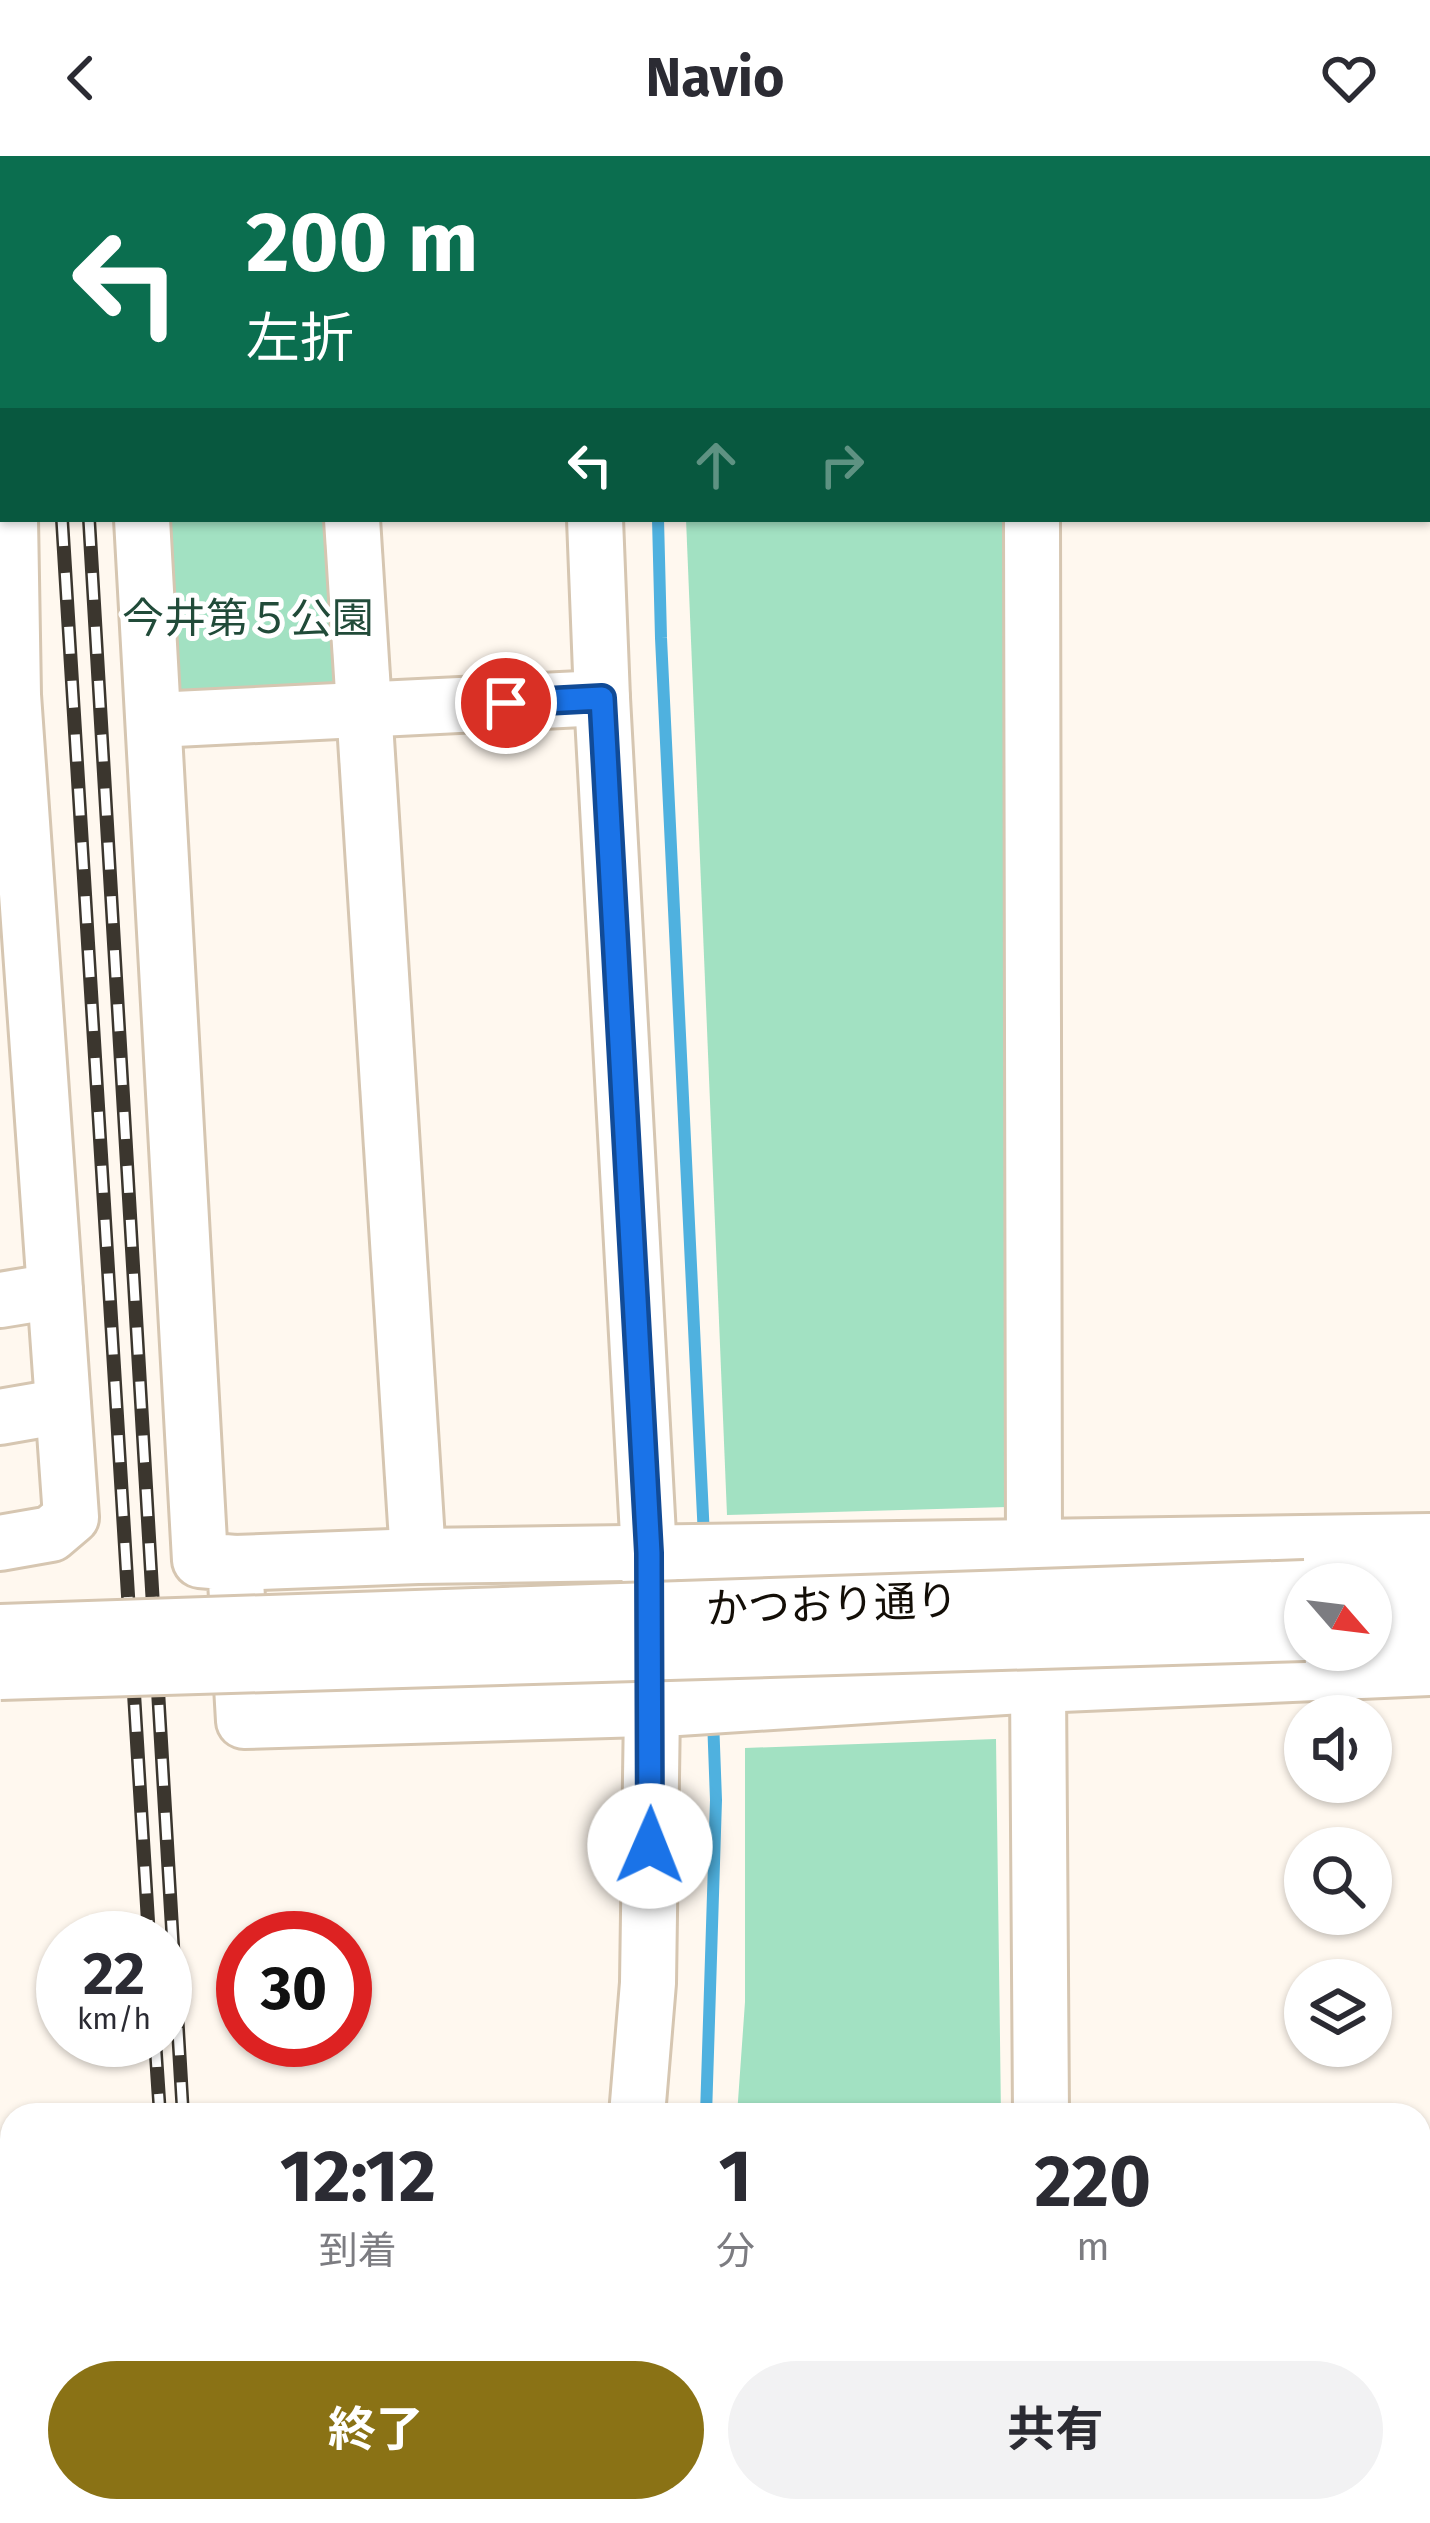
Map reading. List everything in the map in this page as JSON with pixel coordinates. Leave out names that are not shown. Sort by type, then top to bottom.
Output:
[{"type":"street","points":[[0,1543],[51,1534],[71,1517],[55,1291],[24,1183],[6,695],[10,522]]},
{"type":"street","points":[[142,522],[200,1560],[1034,1546],[1410,1606]]},
{"type":"street","points":[[352,522],[418,1556]]},
{"type":"street","points":[[595,522],[602,698],[660,1553],[665,1708],[638,2103]]},
{"type":"street","points":[[1032,522],[1034,1546],[1041,2103]]},
{"type":"street","points":[[154,720],[602,698]]},
{"type":"street","points":[[0,1300],[55,1291]]},
{"type":"street","points":[[0,1417],[63,1406]]},
{"type":"street","points":[[235,1563],[244,1721],[756,1704],[1038,1685],[1410,1606]]},
{"type":"street","name":"かつおり通り","points":[[0,1632],[1284,1589]]},
{"type":"street","name":"かつおり通り","points":[[0,1672],[1284,1634]]},
{"type":"green space","name":"今井第５公園","points":[[142,522],[352,522],[363,710],[155,720]]},
{"type":"green space","points":[[686,522],[1004,522],[1007,1507],[727,1515]]},
{"type":"green space","points":[[996,1739],[1001,2103],[738,2103],[745,2002],[745,1748]]},
{"type":"waterway","points":[[658,522],[704,1537]]},
{"type":"waterway","points":[[706,2103],[716,1800],[713,1719]]},
{"type":"railway","points":[[62,522],[147,1911]]},
{"type":"railway","points":[[89,522],[182,2103]]},
{"type":"railway","points":[[157,2067],[159,2103]]},
{"type":"route","points":[[506,703],[602,698],[649,1553],[650,1846]]}]
